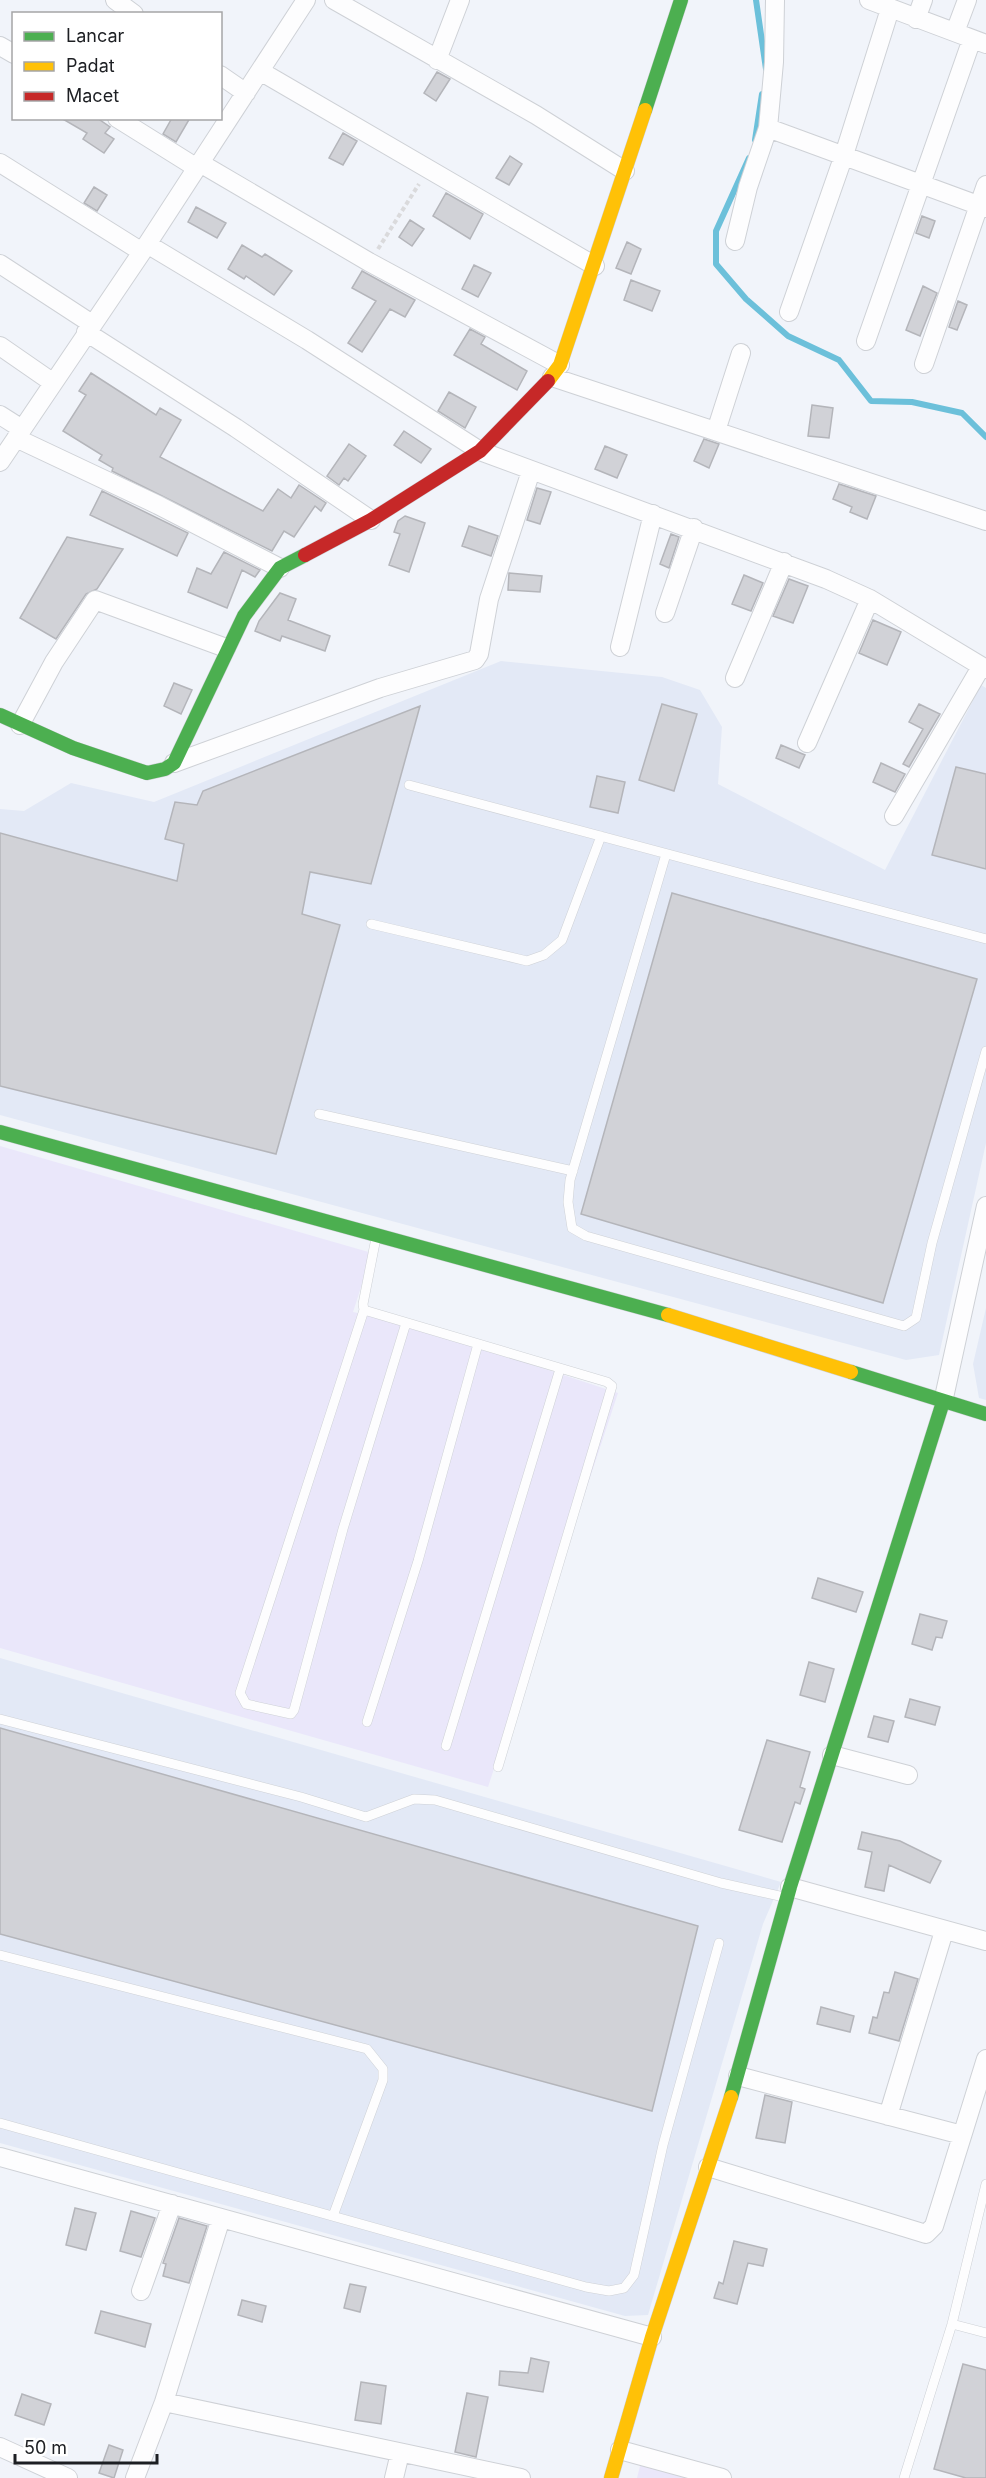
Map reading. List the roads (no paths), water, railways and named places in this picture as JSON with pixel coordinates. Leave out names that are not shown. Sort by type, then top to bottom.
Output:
[{"type":"street","points":[[115,0],[131,12]]},
{"type":"street","points":[[334,0],[544,119],[626,171]]},
{"type":"street","points":[[437,60],[460,0]]},
{"type":"street","points":[[174,763],[226,648],[244,616],[280,568],[371,520],[480,450],[556,371],[595,266],[681,0]]},
{"type":"street","points":[[735,241],[748,187],[768,128],[774,62],[775,0]]},
{"type":"street","points":[[869,0],[971,38]]},
{"type":"street","points":[[916,19],[923,0]]},
{"type":"street","points":[[866,341],[923,184],[971,38],[967,0]]},
{"type":"street","points":[[0,462],[199,166],[301,2]]},
{"type":"street","points":[[789,312],[844,155],[890,9]]},
{"type":"street","points":[[260,71],[595,266]]},
{"type":"street","points":[[222,76],[246,93]]},
{"type":"street","points":[[120,120],[556,371],[716,431],[986,522]]},
{"type":"street","points":[[768,128],[982,207]]},
{"type":"street","points":[[0,163],[307,340],[480,450],[531,471],[784,562],[870,599],[984,668],[894,816]]},
{"type":"street","points":[[924,364],[982,207],[986,184]]},
{"type":"street","points":[[0,264],[89,328],[371,520]]},
{"type":"street","points":[[0,346],[52,382]]},
{"type":"street","points":[[716,431],[741,353]]},
{"type":"street","points":[[0,415],[19,434],[280,568]]},
{"type":"street","points":[[0,715],[74,748],[147,773],[165,769],[174,763],[380,688],[476,660],[492,591],[531,471]]},
{"type":"street","points":[[620,647],[653,514]]},
{"type":"street","points":[[665,613],[694,528]]},
{"type":"street","points":[[735,678],[784,562]]},
{"type":"street","points":[[807,744],[870,599]]},
{"type":"street","points":[[20,725],[54,662],[95,600],[226,648]]},
{"type":"street","points":[[0,1132],[696,1323],[986,1414]]},
{"type":"street","points":[[611,2478],[652,2337],[738,2076],[788,1892],[943,1402],[986,1206]]},
{"type":"street","points":[[832,1755],[908,1775]]},
{"type":"street","points":[[788,1892],[986,1941]]},
{"type":"street","points":[[888,2116],[944,1931]]},
{"type":"street","points":[[708,2167],[926,2234],[934,2226],[986,2059]]},
{"type":"street","points":[[738,2076],[962,2135]]},
{"type":"street","points":[[0,2157],[652,2337]]},
{"type":"street","points":[[141,2292],[172,2204]]},
{"type":"street","points":[[135,2478],[164,2402],[221,2218]]},
{"type":"street","points":[[164,2402],[521,2478]]},
{"type":"street","points":[[0,2447],[68,2478]]},
{"type":"street","points":[[621,2450],[722,2478]]},
{"type":"street","points":[[394,2478],[400,2452]]},
{"type":"lane","points":[[409,785],[986,939]]},
{"type":"lane","points":[[371,924],[527,961],[544,955],[562,940],[601,836]]},
{"type":"lane","points":[[666,854],[573,1171],[568,1202],[572,1227],[586,1236],[904,1326],[910,1324],[916,1318],[932,1243],[986,1051]]},
{"type":"lane","points":[[319,1114],[573,1171]]},
{"type":"lane","points":[[377,1236],[363,1304],[364,1310],[240,1693],[246,1704],[283,1714],[291,1714],[294,1710],[343,1529],[406,1323]]},
{"type":"lane","points":[[364,1310],[610,1384],[611,1394],[498,1767]]},
{"type":"lane","points":[[367,1722],[418,1561],[478,1344]]},
{"type":"lane","points":[[446,1746],[560,1369]]},
{"type":"lane","points":[[0,1719],[301,1797],[366,1817],[414,1799],[435,1800],[721,1883],[788,1892]]},
{"type":"lane","points":[[0,2123],[586,2287],[609,2291],[624,2288],[634,2275],[663,2145],[719,1943]]},
{"type":"lane","points":[[0,1955],[367,2049],[383,2069],[383,2080],[333,2216]]},
{"type":"lane","points":[[904,2478],[952,2324],[986,2184]]},
{"type":"lane","points":[[952,2324],[986,2333]]},
{"type":"waterway","points":[[756,0],[766,69]]},
{"type":"waterway","points":[[755,140],[762,94]]},
{"type":"waterway","points":[[749,158],[716,231],[716,264],[746,299],[788,336],[839,360],[871,401],[912,402],[962,413],[986,437]]}]
